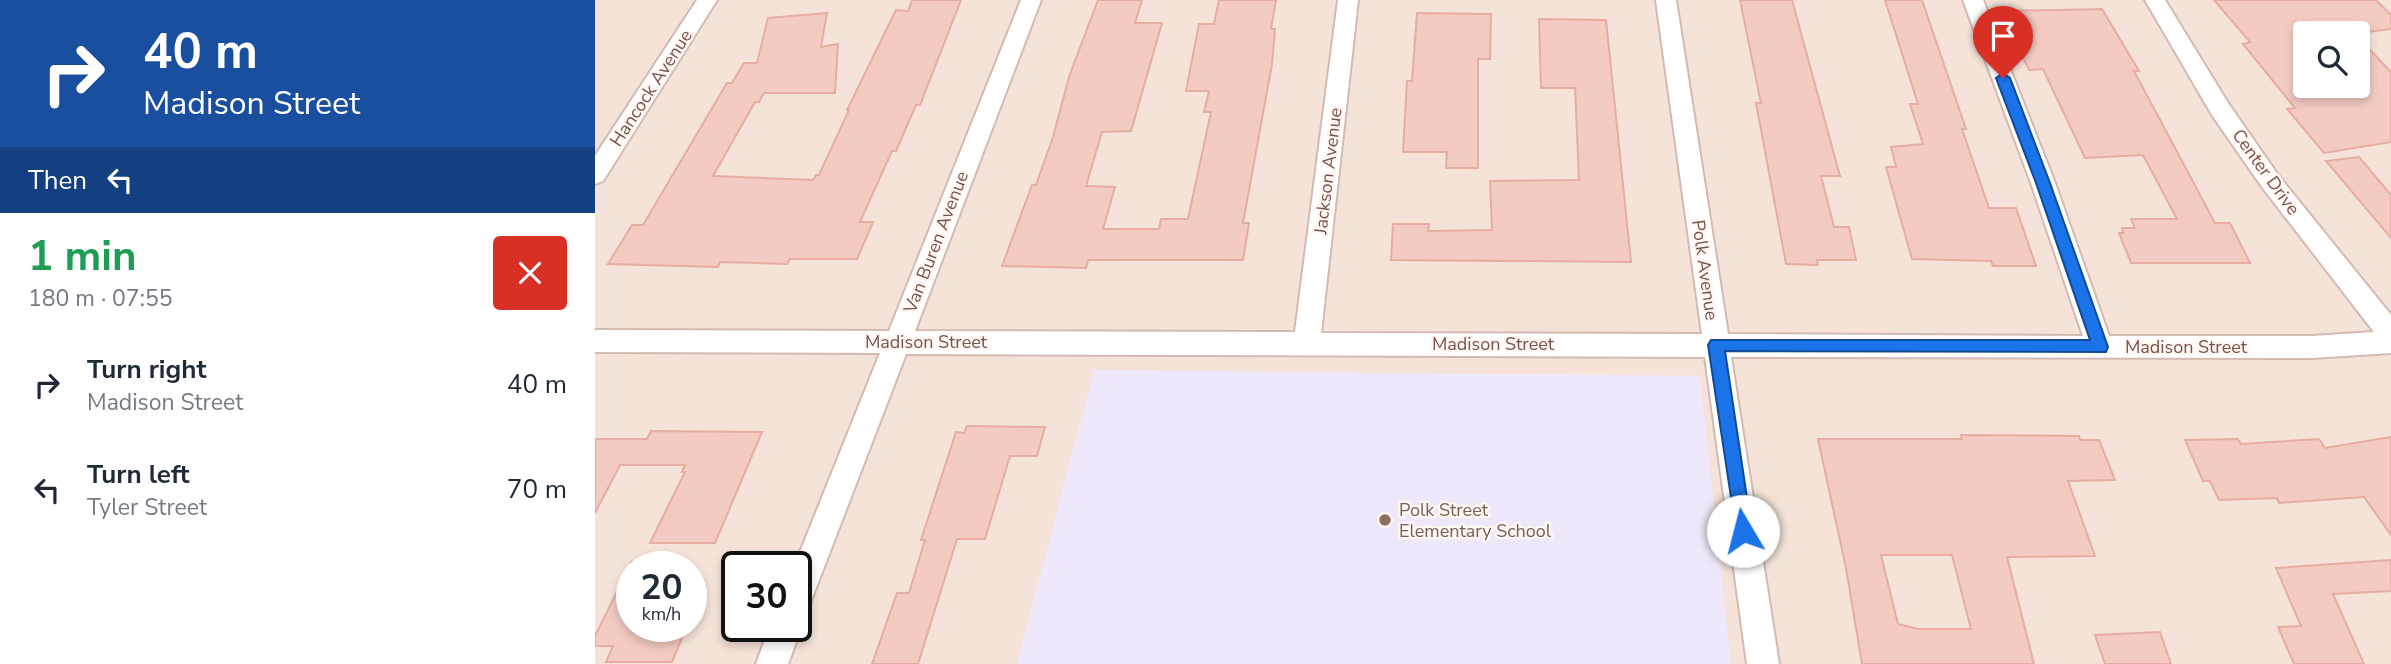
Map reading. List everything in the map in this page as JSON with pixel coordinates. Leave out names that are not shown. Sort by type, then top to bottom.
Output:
[{"type":"street","name":"Hancock Avenue","points":[[595,175],[708,0]]},
{"type":"street","name":"Van Buren Avenue","points":[[812,560],[1031,0]]},
{"type":"street","name":"Jackson Avenue","points":[[1307,343],[1348,0]]},
{"type":"street","name":"Polk Avenue","points":[[1666,0],[1763,664]]},
{"type":"street","points":[[1973,0],[2043,183],[2100,347]]},
{"type":"street","name":"Center Drive","points":[[2155,0],[2220,109],[2270,181],[2391,334]]},
{"type":"street","name":"Madison Street","points":[[595,341],[2100,347],[2312,347],[2391,342]]},
{"type":"street","points":[[772,664],[780,642]]},
{"type":"shaded area","points":[[595,0],[2391,0],[2391,664],[595,664]]},
{"type":"shaded area","name":"Polk Street Elementary School","points":[[1094,370],[1700,376],[1731,664],[1017,664]]},
{"type":"building","points":[[912,0],[961,0],[920,105],[916,105],[896,151],[892,151],[860,222],[873,222],[857,259],[790,259],[787,264],[720,262],[718,267],[608,264],[632,225],[643,225],[727,83],[732,83],[744,63],[757,63],[768,18],[827,13],[821,47],[838,44],[835,93],[764,93],[759,102],[755,102],[713,176],[813,180],[819,175],[847,110],[896,10],[908,11]]},
{"type":"building","points":[[1098,0],[1142,0],[1135,23],[1162,23],[1131,131],[1102,132],[1086,186],[1115,187],[1103,229],[1159,229],[1161,219],[1188,219],[1211,112],[1204,112],[1209,91],[1186,91],[1199,24],[1214,24],[1219,0],[1276,0],[1271,29],[1275,29],[1272,64],[1243,223],[1249,223],[1243,260],[1088,260],[1086,268],[1002,266],[1032,185],[1036,185],[1053,137],[1069,77]]},
{"type":"building","points":[[1740,0],[1792,0],[1840,176],[1821,176],[1834,227],[1849,227],[1856,260],[1817,260],[1818,265],[1786,264],[1756,103],[1761,103]]},
{"type":"building","points":[[1885,0],[1922,0],[1966,129],[1962,129],[1989,208],[2016,208],[2036,266],[1993,266],[1991,261],[1912,259],[1886,167],[1896,167],[1891,147],[1923,144],[1910,104],[1918,104]]},
{"type":"building","points":[[2214,0],[2376,0],[2391,15],[2391,29],[2370,32],[2370,21],[2293,21],[2293,98],[2370,98],[2370,50],[2391,72],[2391,142],[2324,153],[2287,109],[2295,108],[2243,44],[2250,42]]},
{"type":"building","points":[[2102,9],[2139,71],[2134,71],[2215,223],[2230,223],[2250,263],[2131,263],[2119,233],[2123,233],[2122,228],[2135,228],[2131,219],[2177,219],[2143,155],[2085,158],[2043,69],[2029,70],[2001,11]]},
{"type":"building","points":[[1417,13],[1491,14],[1490,59],[1478,59],[1478,168],[1446,168],[1447,152],[1403,152],[1407,81],[1412,81]]},
{"type":"building","points":[[1539,19],[1606,20],[1631,262],[1391,260],[1393,224],[1429,224],[1428,231],[1492,230],[1490,181],[1579,180],[1575,88],[1541,88]]},
{"type":"building","points":[[2359,157],[2391,195],[2391,238],[2326,161]]},
{"type":"building","points":[[967,426],[1045,427],[1037,456],[1010,456],[985,539],[957,539],[918,664],[872,664],[897,593],[909,593],[925,540],[921,540],[956,432],[964,433]]},
{"type":"building","points":[[651,431],[762,432],[715,543],[650,543],[685,472],[682,472],[685,465],[620,465],[595,513],[595,439],[647,439]]},
{"type":"building","points":[[1961,435],[2079,436],[2080,440],[2099,440],[2115,480],[2068,481],[2095,556],[2007,557],[2034,664],[1862,664],[1846,568],[1818,439],[1962,439]],"holes":[[[1881,555],[1952,555],[1971,629],[1918,629],[1898,624]]]},
{"type":"building","points":[[2391,437],[2391,535],[2364,497],[2279,503],[2277,498],[2219,500],[2210,481],[2203,481],[2185,440],[2238,439],[2241,444],[2319,439],[2325,448]]},
{"type":"building","points":[[2391,560],[2391,591],[2333,594],[2364,664],[2294,664],[2278,627],[2301,626],[2276,568]]},
{"type":"building","points":[[616,593],[616,642],[680,642],[672,662],[606,662],[613,646],[595,646],[595,636]]},
{"type":"building","points":[[2160,632],[2171,664],[2105,664],[2095,635]]},
{"type":"place","name":"Polk Street Elementary School","points":[[1385,520]]},
{"type":"route","points":[[1743,531],[1716,345],[2100,347],[2003,78]]}]
